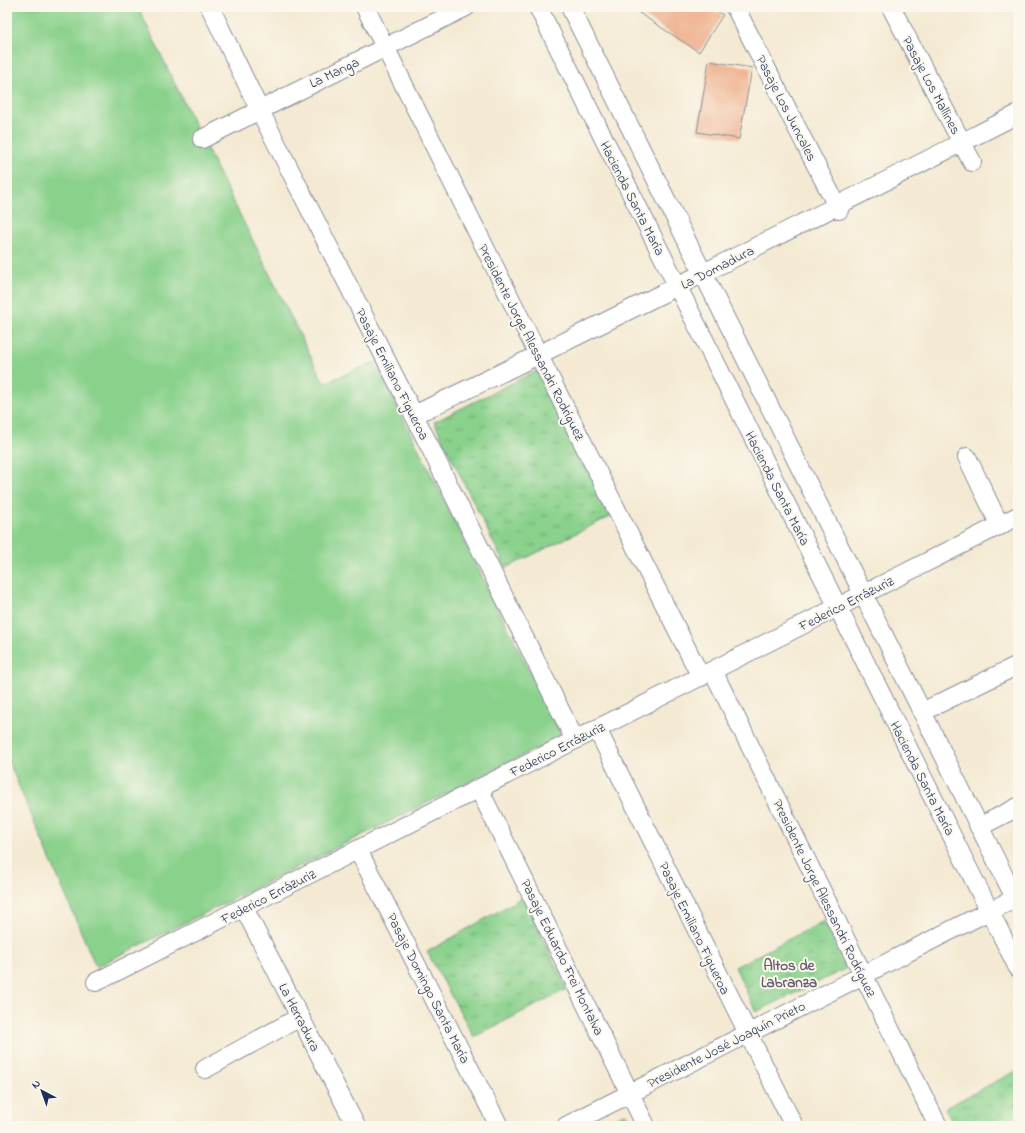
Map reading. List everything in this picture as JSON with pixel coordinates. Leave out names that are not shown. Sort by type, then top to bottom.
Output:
[{"type":"street","name":"Pasaje Emiliano Figueroa","points":[[210,7],[259,109],[414,415],[575,740]]},
{"type":"street","name":"Presidente Jorge Alessandri Rodríguez","points":[[365,7],[538,356],[707,674],[863,975],[938,1126]]},
{"type":"street","name":"La Manga","points":[[202,139],[259,109],[466,7]]},
{"type":"street","name":"Hacienda Santa María","points":[[538,7],[1018,968]]},
{"type":"street","name":"Hacienda Santa María","points":[[570,7],[1017,902]]},
{"type":"street","name":"Pasaje Los Juncales","points":[[734,7],[838,208]]},
{"type":"street","name":"Pasaje Los Mallines","points":[[892,7],[972,162]]},
{"type":"street","name":"La Domadura","points":[[414,415],[538,356],[838,208],[1018,114]]},
{"type":"street","points":[[967,457],[1000,526]]},
{"type":"street","name":"Federico Errázuriz","points":[[96,982],[1018,516]]},
{"type":"street","points":[[922,712],[1018,665]]},
{"type":"street","name":"Pasaje Emiliano Figueroa","points":[[597,729],[794,1126]]},
{"type":"street","name":"Pasaje Eduardo Frei Montalva","points":[[479,789],[646,1126]]},
{"type":"street","points":[[979,827],[1018,807]]},
{"type":"street","name":"Pasaje Domingo Santa María","points":[[358,850],[499,1126]]},
{"type":"street","name":"Presidente José Joaquín Prieto","points":[[566,1126],[989,911],[1017,902]]},
{"type":"street","name":"La Herradura","points":[[244,908],[356,1126]]},
{"type":"street","points":[[205,1069],[300,1017]]},
{"type":"green space","points":[[7,7],[138,7],[190,115],[324,383],[375,362],[562,736],[96,967],[7,758]]},
{"type":"green space","points":[[538,370],[611,516],[506,568],[434,422]]},
{"type":"green space","points":[[523,897],[567,989],[474,1037],[427,952]]},
{"type":"green space","points":[[824,921],[847,968],[756,1012],[735,967]]},
{"type":"green space","points":[[1018,1070],[1018,1126],[954,1126],[945,1108]]},
{"type":"green space","points":[[626,1113],[632,1126],[600,1126]]},
{"type":"building","points":[[643,7],[710,7],[723,15],[699,52],[639,13]]},
{"type":"building","points":[[709,61],[752,68],[739,139],[697,132]]},
{"type":"district","name":"Altos de Labranza","points":[[789,974]]}]
